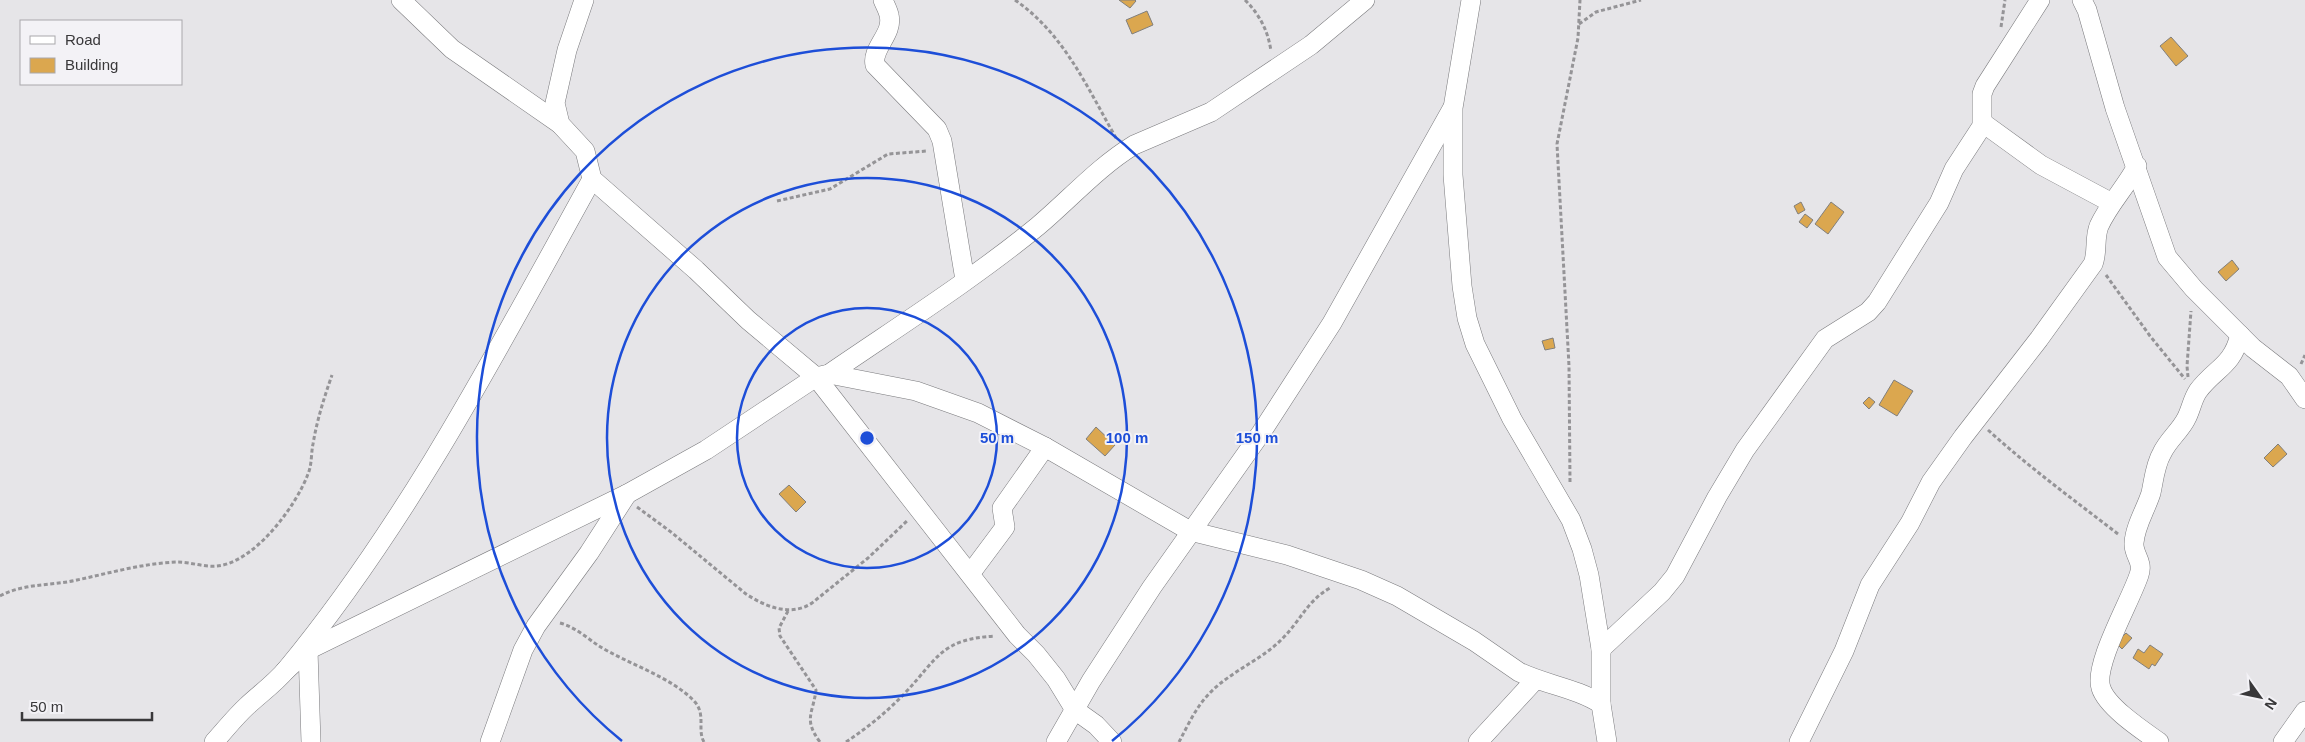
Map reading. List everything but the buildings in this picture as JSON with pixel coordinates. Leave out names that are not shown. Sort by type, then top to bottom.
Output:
[{"type":"street","points":[[401,0],[452,48],[560,124],[585,151],[592,178],[696,270],[748,320],[823,375],[917,507],[1017,636],[1036,654],[1056,679],[1075,710],[1096,726],[1112,742]]},
{"type":"street","points":[[560,124],[555,103],[558,84],[577,17],[584,0]]},
{"type":"street","points":[[883,0],[889,16],[890,26],[876,55],[875,65],[937,129],[944,154],[965,280]]},
{"type":"street","points":[[214,742],[246,707],[308,650],[626,496],[706,450],[823,375],[965,280],[1037,226],[1104,165],[1123,151],[1211,112],[1311,45],[1365,0]]},
{"type":"street","points":[[1471,0],[1453,108],[1453,175],[1462,286],[1467,318],[1475,344],[1512,419],[1571,520],[1589,575],[1601,649],[1601,704],[1607,742]]},
{"type":"street","points":[[1601,649],[1662,592],[1675,576],[1716,497],[1745,450],[1825,340],[1861,317],[1877,302],[1939,203],[1954,169],[1982,123],[1982,94],[1985,86],[2040,0]]},
{"type":"street","points":[[2082,0],[2087,10],[2115,108],[2137,166],[2167,257],[2194,289],[2240,335],[2263,357],[2289,376],[2305,399]]},
{"type":"street","points":[[1056,742],[1091,681],[1190,531],[1261,433],[1332,323],[1453,108]]},
{"type":"street","points":[[1982,123],[2041,165],[2112,203]]},
{"type":"street","points":[[1799,742],[1844,651],[1870,585],[1910,524],[1936,474],[2089,270],[2095,260],[2098,230],[2112,203],[2137,166]]},
{"type":"street","points":[[284,671],[340,598],[405,507],[494,356],[592,178]]},
{"type":"street","points":[[2158,742],[2136,726],[2112,704],[2104,694],[2100,681],[2112,639],[2139,575],[2141,562],[2134,547],[2135,537],[2151,492],[2158,460],[2186,419],[2194,393],[2230,359],[2236,349],[2240,335]]},
{"type":"street","points":[[823,375],[916,390],[978,413],[1045,447],[1190,531],[1286,555],[1361,580],[1397,596],[1430,614],[1519,672],[1535,680],[1586,695],[1601,704]]},
{"type":"street","points":[[970,574],[1005,527],[1002,508],[1045,447]]},
{"type":"street","points":[[490,742],[523,650],[542,618],[589,553],[626,496]]},
{"type":"street","points":[[308,650],[310,742]]},
{"type":"street","points":[[1478,742],[1535,680]]},
{"type":"street","points":[[2283,742],[2305,712]]},
{"type":"path","points":[[1015,0],[1057,38],[1079,72],[1123,151]]},
{"type":"path","points":[[1245,0],[1253,8],[1268,32],[1275,69]]},
{"type":"path","points":[[1570,484],[1570,366],[1557,144],[1578,38],[1580,0]]},
{"type":"path","points":[[1579,24],[1596,12],[1641,0]]},
{"type":"path","points":[[777,201],[830,189],[888,154],[927,150],[944,154]]},
{"type":"path","points":[[2095,250],[2112,285],[2194,393]]},
{"type":"path","points":[[2194,289],[2187,366],[2194,393]]},
{"type":"path","points":[[0,596],[19,588],[77,580],[116,570],[178,562],[221,566],[233,562],[263,539],[281,520],[295,500],[309,472],[321,408],[332,375]]},
{"type":"path","points":[[1977,420],[2056,488],[2083,506],[2134,547]]},
{"type":"path","points":[[626,496],[757,602],[788,611],[804,608],[868,558],[911,517],[917,507]]},
{"type":"path","points":[[1179,742],[1207,696],[1224,681],[1273,648],[1317,596],[1332,587]]},
{"type":"path","points":[[788,611],[779,628],[780,636],[816,690],[809,716],[810,726],[820,742]]},
{"type":"path","points":[[542,618],[567,625],[599,646],[667,682],[686,696],[700,710],[704,742]]},
{"type":"path","points":[[846,742],[886,712],[932,660],[956,642],[974,638],[1017,636]]}]
